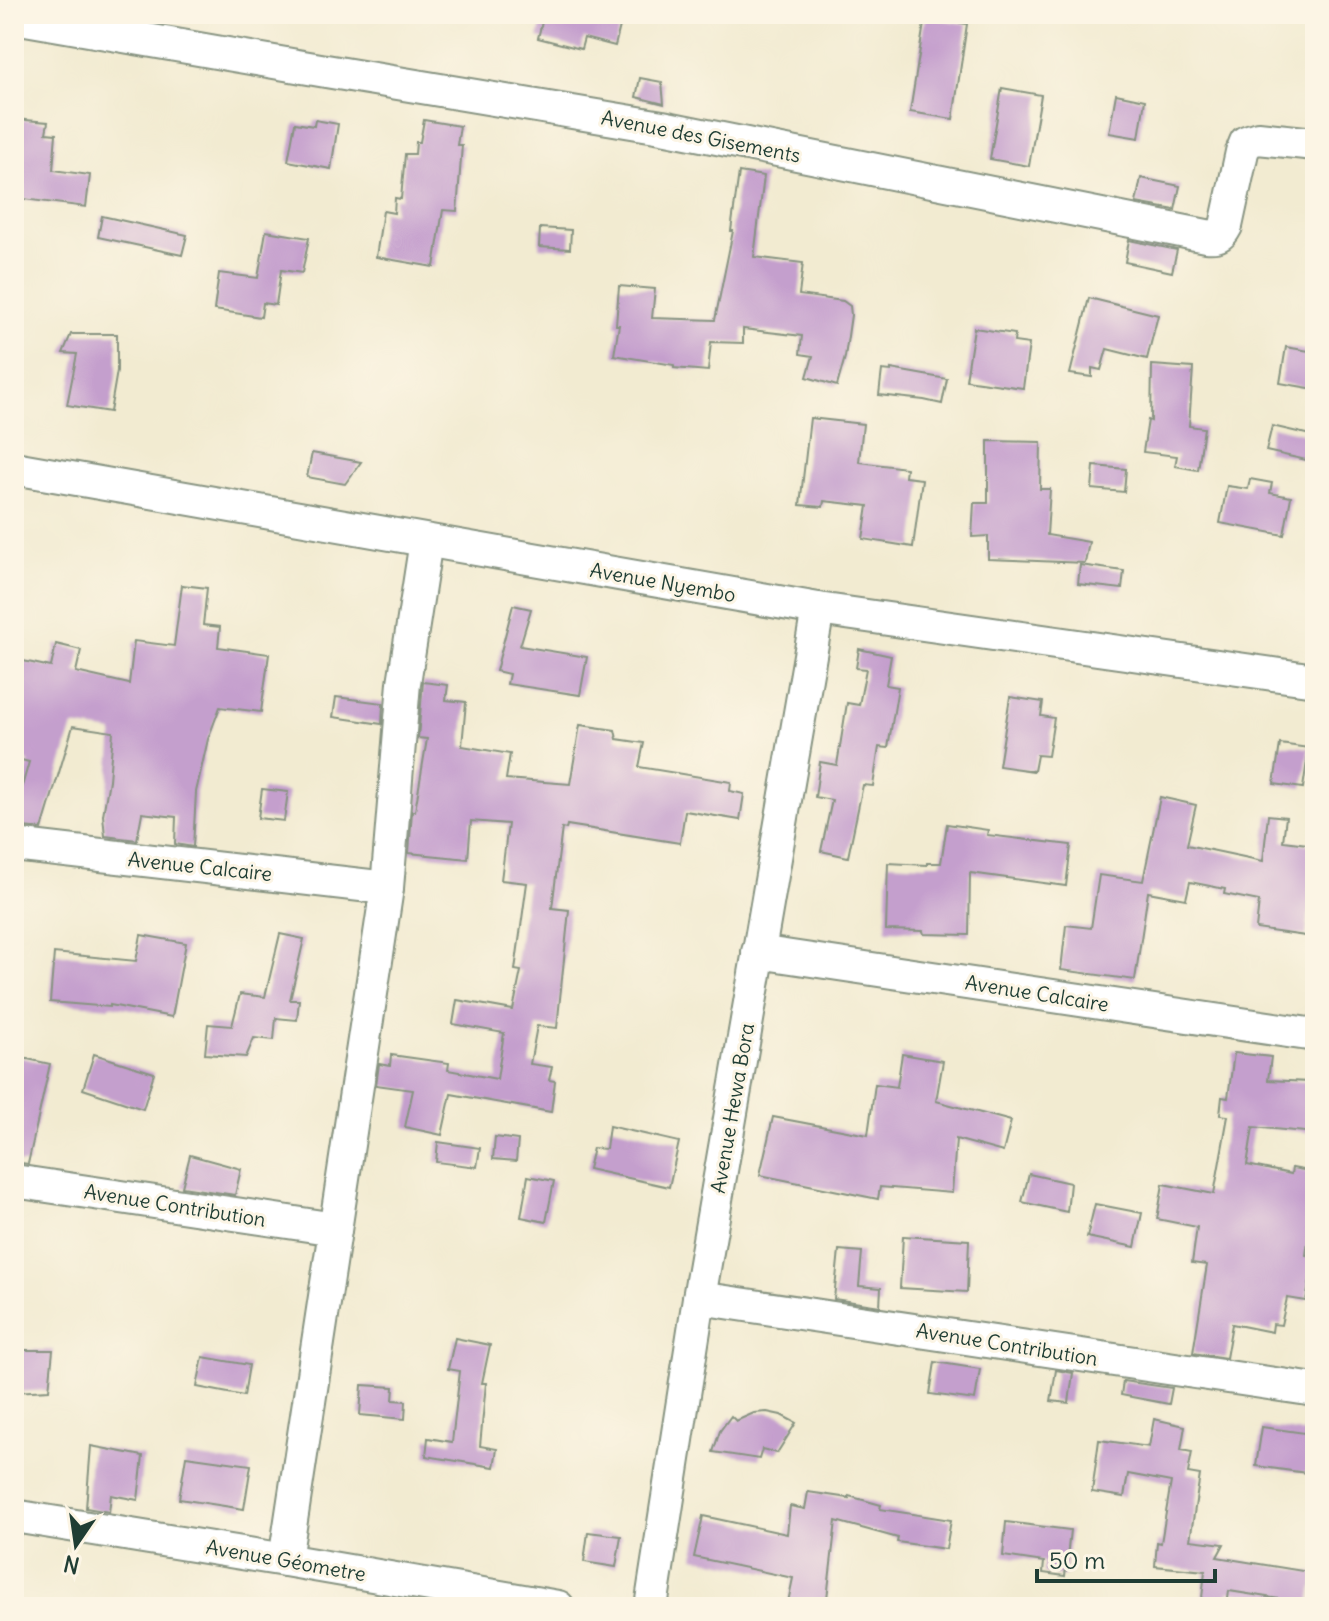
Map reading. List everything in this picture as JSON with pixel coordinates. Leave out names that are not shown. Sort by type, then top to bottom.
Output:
[{"type":"street","name":"Avenue des Gisements","points":[[14,17],[662,127],[1206,236],[1217,237],[1226,226],[1246,142],[1267,138],[1315,144]]},
{"type":"street","name":"Avenue Nyembo","points":[[14,468],[818,609],[1315,680]]},
{"type":"street","points":[[285,1560],[387,888],[404,683],[426,541]]},
{"type":"street","name":"Avenue Hewa Bora","points":[[651,1607],[699,1298],[818,609]]},
{"type":"street","name":"Avenue Calcaire","points":[[14,845],[387,888]]},
{"type":"street","name":"Avenue Calcaire","points":[[758,952],[1315,1035]]},
{"type":"street","name":"Avenue Contribution","points":[[14,1181],[335,1229]]},
{"type":"street","name":"Avenue Contribution","points":[[699,1298],[1315,1390]]},
{"type":"street","name":"Avenue Géometre","points":[[14,1516],[558,1607]]},
{"type":"building","points":[[544,14],[623,14],[615,46],[584,38],[581,49],[538,38]]},
{"type":"building","points":[[925,17],[967,24],[953,119],[910,112]]},
{"type":"building","points":[[640,78],[662,82],[664,104],[636,97]]},
{"type":"building","points":[[1002,88],[1041,95],[1029,166],[990,159]]},
{"type":"building","points":[[1116,94],[1145,100],[1139,138],[1109,133]]},
{"type":"building","points":[[14,119],[48,122],[46,133],[56,134],[53,170],[90,175],[86,207],[23,199],[25,187],[14,186]]},
{"type":"building","points":[[315,120],[338,124],[331,169],[288,161],[295,123],[314,126]]},
{"type":"building","points":[[424,120],[460,126],[457,145],[462,145],[457,211],[443,210],[434,267],[376,257],[383,211],[394,213],[395,198],[401,199],[405,154],[415,154]]},
{"type":"building","points":[[739,172],[764,176],[754,257],[803,263],[799,295],[843,301],[850,306],[845,357],[837,386],[807,377],[813,356],[800,354],[802,336],[743,329],[743,343],[711,342],[708,371],[674,368],[674,365],[614,355],[619,325],[616,325],[619,286],[655,289],[652,318],[715,320],[733,231]]},
{"type":"building","points":[[1141,178],[1180,186],[1175,210],[1136,203]]},
{"type":"building","points":[[102,216],[187,235],[182,255],[98,237]]},
{"type":"building","points":[[540,228],[571,230],[570,249],[539,247]]},
{"type":"building","points":[[266,231],[309,238],[302,273],[281,270],[276,305],[263,303],[261,317],[214,310],[219,273],[258,278]]},
{"type":"building","points":[[1129,240],[1177,250],[1172,272],[1125,262]]},
{"type":"building","points":[[1089,298],[1158,315],[1147,359],[1107,349],[1101,370],[1092,368],[1092,377],[1070,374]]},
{"type":"building","points":[[974,328],[1015,334],[1014,342],[1029,344],[1023,388],[966,380]]},
{"type":"building","points":[[71,334],[117,334],[117,371],[110,412],[67,405],[77,354],[63,353]]},
{"type":"building","points":[[1286,347],[1315,352],[1315,389],[1280,383]]},
{"type":"building","points":[[1152,365],[1193,368],[1189,426],[1204,428],[1198,470],[1175,466],[1177,456],[1143,452],[1148,420],[1151,421]]},
{"type":"building","points":[[882,370],[947,379],[942,404],[879,395]]},
{"type":"building","points":[[810,418],[863,424],[859,462],[906,468],[905,477],[922,479],[913,547],[863,539],[868,506],[824,501],[823,507],[800,505]]},
{"type":"building","points":[[1272,426],[1315,436],[1315,462],[1266,451]]},
{"type":"building","points":[[988,441],[1041,442],[1040,489],[1050,489],[1047,535],[1089,542],[1085,563],[988,559],[988,536],[972,537],[974,503],[988,503]]},
{"type":"building","points":[[312,453],[361,462],[345,484],[307,477]]},
{"type":"building","points":[[1094,466],[1126,469],[1124,492],[1092,489]]},
{"type":"building","points":[[1250,479],[1272,483],[1270,493],[1291,497],[1284,535],[1220,523],[1227,486],[1248,489]]},
{"type":"building","points":[[1080,565],[1124,571],[1122,589],[1078,584]]},
{"type":"building","points":[[182,585],[207,588],[203,625],[220,627],[218,647],[269,654],[261,712],[220,707],[208,739],[196,792],[193,847],[175,844],[176,817],[142,813],[137,840],[105,836],[103,815],[113,732],[73,726],[42,829],[14,826],[14,814],[29,762],[14,758],[14,659],[51,667],[56,644],[81,650],[76,672],[129,684],[134,641],[174,646]]},
{"type":"building","points":[[513,605],[531,609],[520,646],[587,657],[580,695],[507,684],[509,674],[496,671]]},
{"type":"building","points":[[859,649],[891,656],[886,685],[898,687],[888,748],[879,747],[873,786],[863,785],[848,857],[821,851],[832,800],[815,797],[820,762],[837,765],[847,703],[859,705],[866,669],[856,668]]},
{"type":"building","points":[[423,682],[448,685],[446,700],[466,702],[462,746],[510,754],[506,779],[570,784],[580,725],[615,730],[617,739],[644,743],[639,767],[731,782],[730,791],[744,794],[740,820],[685,811],[680,843],[567,825],[566,829],[562,828],[552,908],[569,910],[557,1028],[537,1026],[530,1064],[552,1067],[549,1080],[555,1081],[551,1112],[451,1094],[442,1135],[405,1127],[413,1090],[376,1085],[379,1064],[390,1066],[391,1055],[449,1063],[448,1070],[497,1079],[504,1033],[453,1024],[457,1000],[513,1010],[521,971],[515,970],[527,883],[501,880],[508,824],[471,821],[468,859],[409,853],[412,811],[415,811],[427,739],[418,738]]},
{"type":"building","points":[[336,697],[383,703],[382,724],[333,717]]},
{"type":"building","points":[[1010,697],[1043,702],[1041,716],[1054,718],[1048,756],[1037,755],[1034,771],[999,766]]},
{"type":"building","points":[[1280,744],[1309,748],[1303,788],[1274,784]]},
{"type":"building","points":[[262,789],[288,792],[284,821],[258,818]]},
{"type":"building","points":[[1160,797],[1196,805],[1187,845],[1263,861],[1268,815],[1286,817],[1283,841],[1315,845],[1306,936],[1256,929],[1259,901],[1224,894],[1225,889],[1190,882],[1186,899],[1148,892],[1135,980],[1061,970],[1066,925],[1091,928],[1099,875],[1143,881]]},
{"type":"building","points":[[947,824],[988,830],[987,835],[1071,845],[1066,886],[970,873],[969,935],[886,930],[888,863],[941,863]]},
{"type":"building","points":[[280,934],[304,939],[290,1000],[299,1000],[297,1020],[276,1018],[274,1040],[254,1038],[246,1057],[205,1054],[208,1024],[232,1026],[240,994],[265,997]]},
{"type":"building","points":[[141,935],[186,943],[172,1017],[110,1005],[50,1002],[54,953],[136,961]]},
{"type":"building","points":[[1234,1053],[1271,1057],[1268,1080],[1309,1082],[1307,1108],[1315,1109],[1315,1133],[1253,1127],[1247,1165],[1291,1174],[1292,1168],[1315,1172],[1315,1221],[1311,1220],[1306,1255],[1314,1257],[1306,1301],[1287,1298],[1281,1325],[1273,1324],[1272,1332],[1232,1324],[1226,1358],[1193,1353],[1207,1265],[1192,1263],[1197,1227],[1157,1219],[1163,1184],[1214,1194],[1228,1116],[1220,1115],[1222,1097],[1228,1098]]},
{"type":"building","points":[[94,1054],[154,1073],[143,1109],[83,1089]]},
{"type":"building","points":[[902,1054],[943,1061],[936,1101],[1011,1121],[1003,1152],[956,1139],[952,1193],[880,1187],[878,1199],[760,1175],[773,1117],[868,1135],[875,1084],[897,1087]]},
{"type":"building","points":[[14,1056],[50,1064],[28,1164],[14,1162],[14,1115],[20,1086],[14,1085]]},
{"type":"building","points":[[609,1126],[679,1142],[669,1187],[588,1169],[593,1148],[606,1149]]},
{"type":"building","points":[[495,1137],[518,1140],[516,1161],[493,1159]]},
{"type":"building","points":[[438,1142],[480,1148],[477,1167],[436,1162]]},
{"type":"building","points":[[190,1155],[241,1169],[235,1195],[182,1187]]},
{"type":"building","points":[[1029,1174],[1070,1183],[1067,1212],[1022,1202]]},
{"type":"building","points":[[528,1176],[554,1181],[546,1222],[521,1217]]},
{"type":"building","points":[[1095,1204],[1142,1213],[1135,1247],[1087,1237]]},
{"type":"building","points":[[903,1236],[969,1240],[967,1292],[900,1288]]},
{"type":"building","points":[[839,1250],[862,1252],[859,1286],[881,1288],[880,1306],[834,1299]]},
{"type":"building","points":[[455,1338],[490,1345],[482,1383],[486,1383],[480,1446],[497,1449],[494,1467],[426,1456],[428,1438],[452,1442],[460,1371],[448,1369]]},
{"type":"building","points":[[14,1350],[53,1350],[49,1390],[14,1392]]},
{"type":"building","points":[[203,1357],[249,1365],[244,1396],[197,1387]]},
{"type":"building","points":[[935,1362],[980,1369],[975,1400],[930,1394]]},
{"type":"building","points":[[1056,1370],[1073,1373],[1069,1403],[1051,1401]]},
{"type":"building","points":[[1123,1381],[1172,1388],[1169,1404],[1121,1395]]},
{"type":"building","points":[[362,1385],[394,1387],[393,1400],[406,1401],[405,1419],[360,1415]]},
{"type":"building","points":[[767,1412],[796,1423],[777,1453],[762,1449],[759,1459],[713,1452],[720,1431],[731,1416],[736,1421],[754,1413]]},
{"type":"building","points":[[1154,1419],[1185,1426],[1181,1450],[1192,1452],[1188,1473],[1200,1475],[1190,1540],[1224,1544],[1217,1557],[1315,1573],[1310,1604],[1229,1591],[1227,1607],[1201,1607],[1205,1571],[1155,1566],[1157,1542],[1161,1543],[1171,1482],[1128,1474],[1124,1497],[1092,1492],[1099,1440],[1149,1447]]},
{"type":"building","points":[[1262,1427],[1312,1434],[1307,1473],[1256,1466]]},
{"type":"building","points":[[91,1446],[143,1456],[138,1500],[111,1495],[109,1512],[86,1508]]},
{"type":"building","points":[[186,1456],[251,1465],[244,1509],[179,1499]]},
{"type":"building","points":[[808,1492],[849,1496],[881,1505],[880,1509],[951,1520],[946,1549],[897,1542],[898,1538],[836,1521],[826,1607],[787,1607],[793,1578],[694,1557],[703,1516],[787,1534],[790,1506],[805,1509]]},
{"type":"building","points":[[1006,1522],[1070,1530],[1065,1576],[1043,1573],[1044,1562],[1003,1556]]},
{"type":"building","points":[[588,1532],[621,1536],[616,1567],[584,1562]]}]
